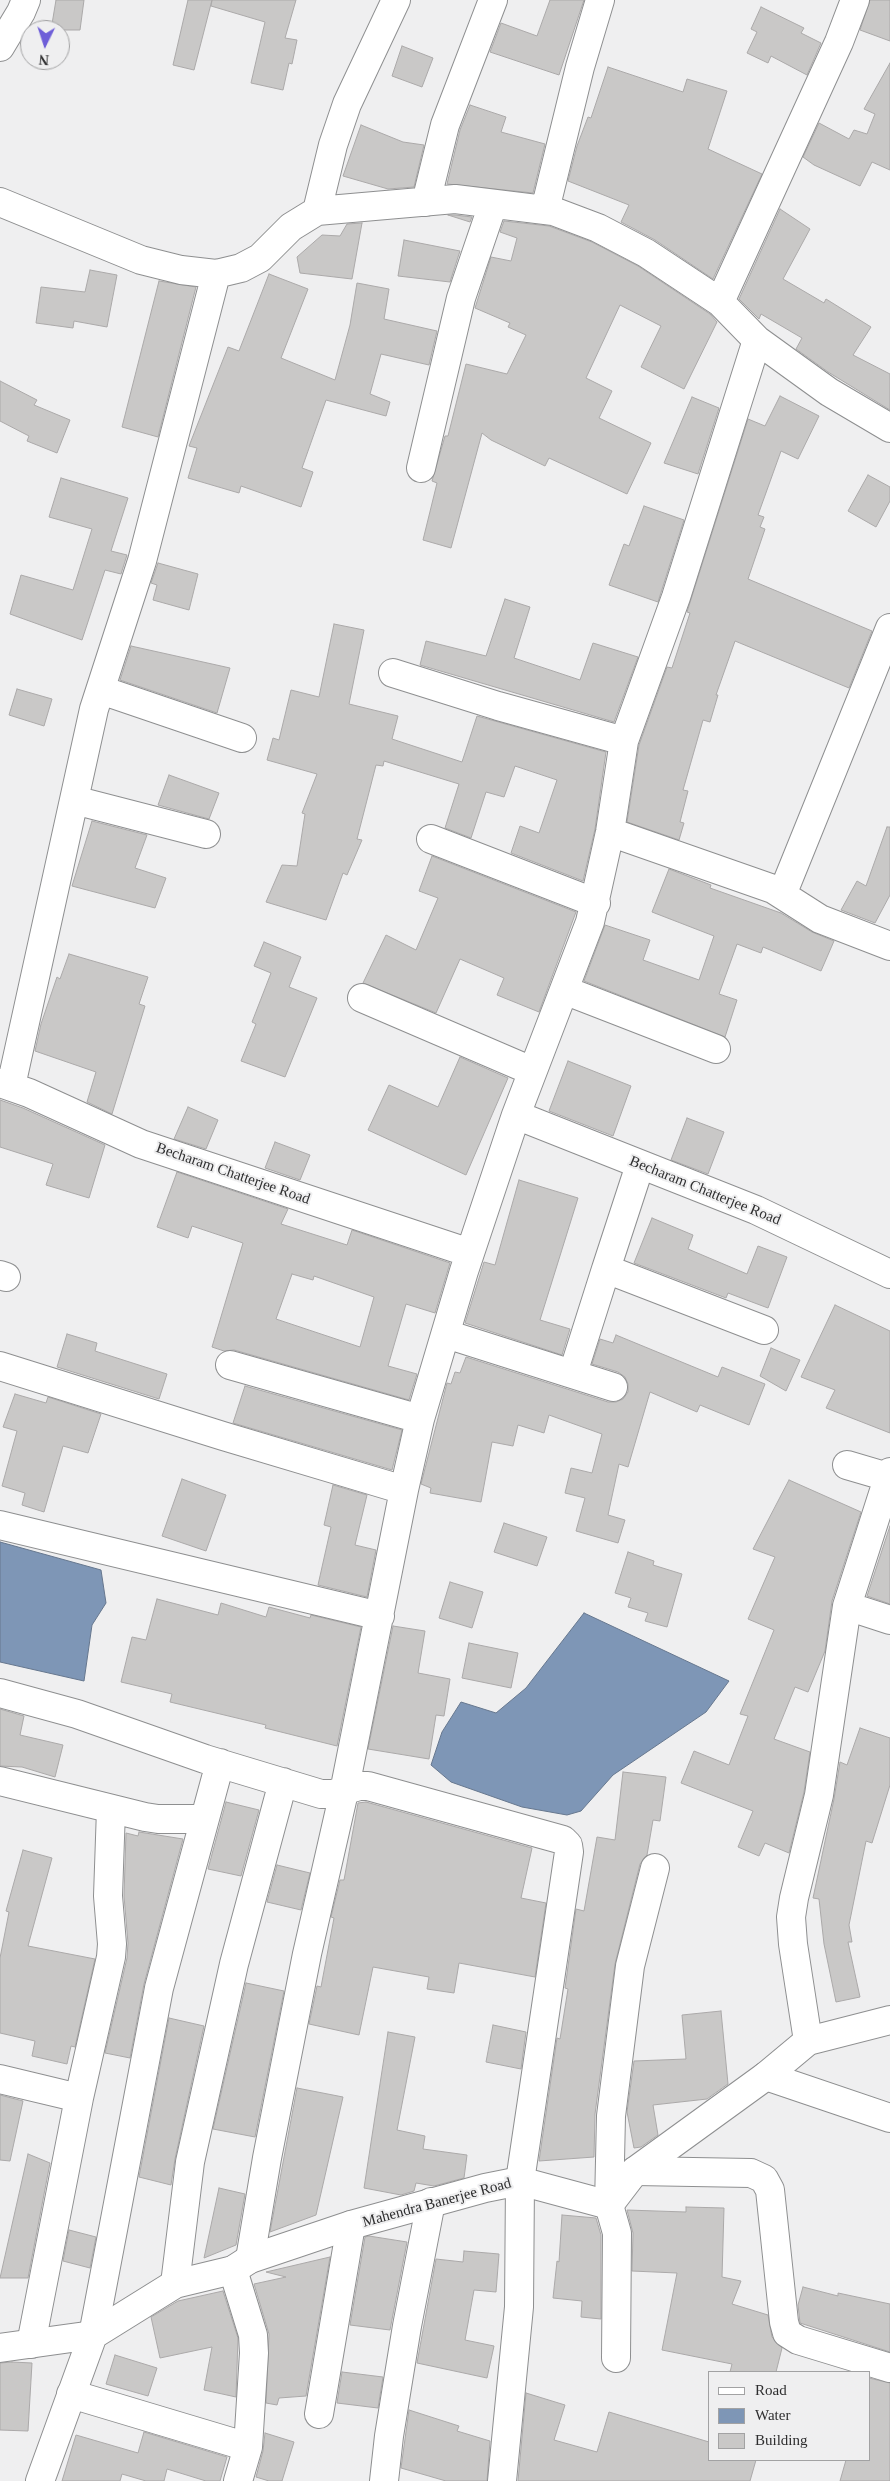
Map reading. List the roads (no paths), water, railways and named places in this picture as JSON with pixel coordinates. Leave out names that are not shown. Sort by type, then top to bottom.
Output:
[{"type":"street","points":[[0,47],[26,0]]},
{"type":"street","points":[[317,211],[333,145],[348,104],[396,0]]},
{"type":"street","points":[[426,202],[445,125],[493,0]]},
{"type":"street","points":[[545,210],[580,67],[600,0]]},
{"type":"street","points":[[720,302],[839,42],[855,0]]},
{"type":"street","points":[[0,202],[141,260],[181,270],[216,274],[240,268],[260,258],[291,227],[317,211],[455,199],[545,210],[598,228],[646,253],[720,302],[757,340],[829,392],[890,428]]},
{"type":"street","points":[[421,468],[461,298],[493,204]]},
{"type":"street","points":[[5,1085],[101,690],[142,561],[216,274]]},
{"type":"street","points":[[238,2481],[248,2447],[254,2353],[242,2264],[267,2158],[307,1954],[344,1792],[404,1490],[420,1419],[467,1262],[519,1108],[596,903],[610,832],[624,741],[676,597],[757,340]]},
{"type":"street","points":[[773,889],[786,885],[890,628]]},
{"type":"street","points":[[393,673],[498,706],[624,741]]},
{"type":"street","points":[[101,690],[242,738]]},
{"type":"street","points":[[74,800],[206,834]]},
{"type":"street","points":[[610,832],[773,889],[820,919],[890,946]]},
{"type":"street","points":[[431,839],[596,903]]},
{"type":"street","points":[[564,990],[716,1049]]},
{"type":"street","points":[[362,998],[532,1070]]},
{"type":"street","name":"Becharam Chatterjee Road","points":[[5,1085],[141,1144],[467,1262]]},
{"type":"street","name":"Becharam Chatterjee Road","points":[[519,1108],[640,1165],[756,1210],[890,1274]]},
{"type":"street","points":[[573,1373],[640,1165]]},
{"type":"street","points":[[606,1269],[764,1330]]},
{"type":"street","points":[[446,1334],[613,1387]]},
{"type":"street","points":[[230,1365],[420,1419]]},
{"type":"street","points":[[1,1374],[223,1436],[404,1490]]},
{"type":"street","points":[[808,2041],[793,1944],[791,1916],[800,1868],[819,1795],[847,1606],[889,1474],[847,1465]]},
{"type":"street","points":[[0,1525],[380,1616]]},
{"type":"street","points":[[847,1606],[890,1620]]},
{"type":"street","points":[[0,1693],[77,1714],[220,1763],[321,1794],[344,1792],[359,1786],[368,1786],[563,1840],[568,1845],[569,1852],[520,2181],[519,2307],[502,2481]]},
{"type":"street","points":[[40,2481],[93,2335],[159,1988],[220,1763]]},
{"type":"street","points":[[0,1781],[158,1820],[204,1819]]},
{"type":"street","points":[[175,2284],[192,2152],[234,1964],[283,1782]]},
{"type":"street","points":[[30,2344],[112,1944],[108,1896],[111,1809]]},
{"type":"street","points":[[616,2358],[617,2233],[609,2205],[611,2116],[630,1966],[655,1868]]},
{"type":"street","points":[[609,2205],[635,2172],[766,2076],[808,2041],[890,2020]]},
{"type":"street","points":[[766,2076],[890,2118]]},
{"type":"street","points":[[0,2079],[79,2098]]},
{"type":"street","points":[[635,2172],[751,2172],[764,2179],[770,2190],[784,2322],[787,2332],[798,2340],[890,2368]]},
{"type":"street","name":"Mahendra Banerjee Road","points":[[0,2348],[93,2335],[175,2284],[242,2264],[351,2225],[431,2202],[520,2181],[609,2205]]},
{"type":"street","points":[[384,2481],[389,2436],[407,2326],[431,2202]]},
{"type":"street","points":[[319,2414],[351,2225]]},
{"type":"street","points":[[71,2394],[248,2447]]},
{"type":"water","points":[[0,1542],[101,1570],[106,1603],[92,1625],[84,1681],[0,1662]]},
{"type":"water","points":[[584,1613],[729,1681],[706,1712],[613,1775],[581,1811],[567,1815],[522,1807],[451,1782],[431,1765],[442,1732],[461,1702],[496,1713],[526,1688]]}]
